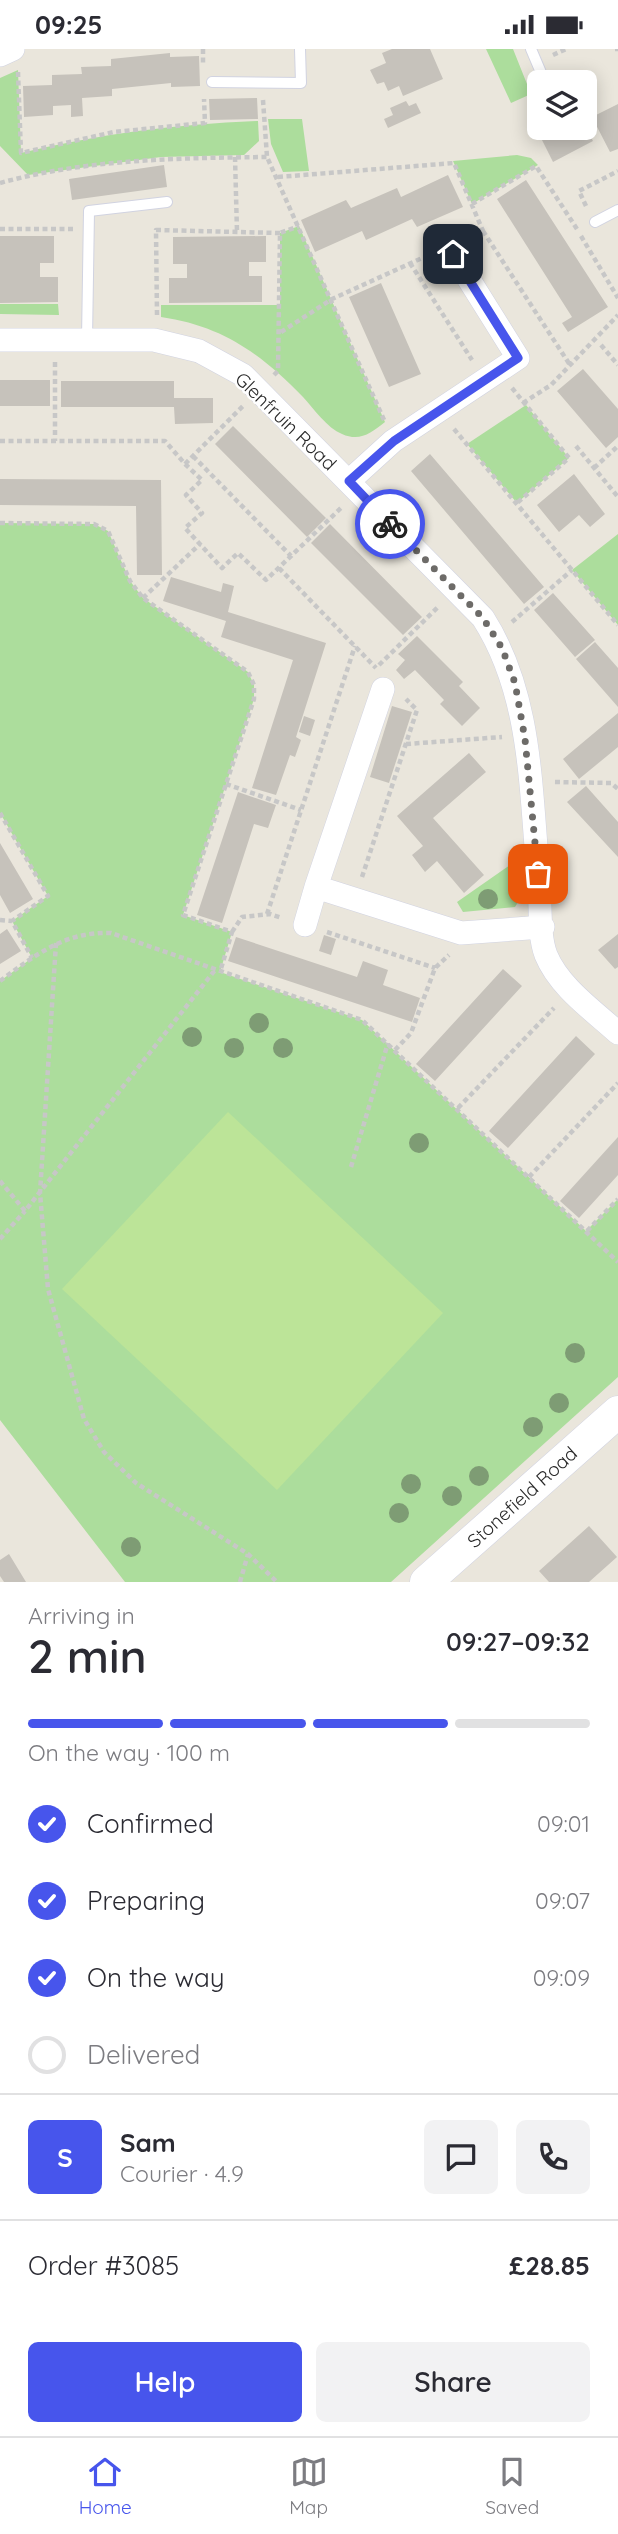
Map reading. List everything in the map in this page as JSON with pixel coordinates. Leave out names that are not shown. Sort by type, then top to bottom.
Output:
[{"type":"street","points":[[354,486],[394,441],[438,409],[518,358],[451,250]]},
{"type":"street","name":"Glenfruin Road","points":[[0,340],[158,341],[199,351],[243,375],[483,618],[495,636],[515,683],[524,735],[546,954],[571,990],[618,1033]]},
{"type":"street","points":[[305,925],[380,679]]},
{"type":"street","points":[[316,887],[461,933],[543,927]]},
{"type":"street","name":"Stonefield Road","points":[[426,1582],[618,1412]]},
{"type":"lane","points":[[212,82],[301,83],[300,49]]},
{"type":"lane","points":[[531,49],[540,70]]},
{"type":"lane","points":[[87,339],[89,211],[167,202]]},
{"type":"lane","points":[[595,222],[618,210]]},
{"type":"path","points":[[203,49],[204,71]]},
{"type":"path","points":[[10,54],[21,153],[114,132],[205,123],[204,95]]},
{"type":"path","points":[[262,82],[267,157],[394,441]]},
{"type":"path","points":[[0,183],[28,175],[162,157],[267,157]]},
{"type":"path","points":[[235,157],[237,232]]},
{"type":"path","points":[[278,177],[454,163],[483,231],[570,365]]},
{"type":"path","points":[[471,204],[536,166],[561,200],[618,297]]},
{"type":"path","points":[[595,222],[579,191],[618,171]]},
{"type":"path","points":[[158,341],[156,230],[280,233],[299,226]]},
{"type":"path","points":[[0,229],[88,229]]},
{"type":"path","points":[[280,332],[332,299],[410,263],[451,250],[483,231]]},
{"type":"path","points":[[186,464],[278,371],[280,233]]},
{"type":"path","points":[[410,263],[491,375],[523,403],[569,458],[517,503]]},
{"type":"path","points":[[523,403],[551,385],[618,315]]},
{"type":"path","points":[[54,341],[55,441]]},
{"type":"path","points":[[601,345],[618,365]]},
{"type":"path","points":[[438,409],[618,625]]},
{"type":"path","points":[[0,441],[164,441],[202,480],[186,495],[202,513],[185,528],[222,568],[239,552],[266,580],[354,486]]},
{"type":"path","points":[[576,446],[618,497]]},
{"type":"path","points":[[594,468],[618,446]]},
{"type":"path","points":[[193,456],[291,556]]},
{"type":"path","points":[[0,523],[94,524],[108,531],[130,581],[143,599],[239,663],[254,685],[254,699],[183,915],[232,932]]},
{"type":"path","points":[[143,599],[200,544]]},
{"type":"path","points":[[495,636],[572,570]]},
{"type":"path","points":[[380,679],[454,591]]},
{"type":"path","points":[[267,915],[355,646]]},
{"type":"path","points":[[405,744],[524,735]]},
{"type":"path","points":[[529,781],[611,783],[618,789]]},
{"type":"path","points":[[226,784],[301,810]]},
{"type":"path","points":[[0,813],[48,896],[12,921],[0,920]]},
{"type":"path","points":[[0,1239],[218,971],[232,932],[242,917],[267,915],[305,925],[435,968]]},
{"type":"path","points":[[12,921],[32,958]]},
{"type":"path","points":[[0,981],[56,942],[89,932],[111,933],[362,1020],[618,1262]]},
{"type":"path","points":[[394,1050],[411,1033],[435,968],[457,947],[461,933]]},
{"type":"path","points":[[56,942],[40,1193],[48,1289],[84,1419],[104,1452],[136,1483],[248,1554],[277,1582]]},
{"type":"path","points":[[458,1108],[571,990]]},
{"type":"path","points":[[351,1167],[388,1044]]},
{"type":"path","points":[[529,1177],[618,1083]]},
{"type":"path","points":[[0,1181],[24,1212]]},
{"type":"path","points":[[587,1231],[618,1199]]},
{"type":"path","points":[[240,1582],[248,1554]]},
{"type":"green space","points":[[486,49],[513,49],[527,84],[527,96],[511,103]]},
{"type":"green space","points":[[18,70],[21,153],[109,135],[228,122],[258,121],[259,141],[244,155],[161,157],[28,175],[0,146],[0,78]]},
{"type":"green space","points":[[268,119],[302,119],[309,171],[283,172],[271,144]]},
{"type":"green space","points":[[517,155],[531,158],[538,165],[472,204],[453,161]]},
{"type":"green space","points":[[299,226],[385,422],[360,437],[336,431],[272,368],[240,344],[203,327],[161,317],[161,305],[280,305],[280,233]]},
{"type":"green space","points":[[0,304],[58,304],[59,315],[0,314]]},
{"type":"green space","points":[[526,405],[569,458],[517,503],[467,444]]},
{"type":"green space","points":[[0,523],[94,524],[108,531],[130,581],[143,598],[248,672],[254,685],[254,699],[183,915],[232,932],[220,972],[362,1020],[586,1231],[618,1199],[618,1377],[391,1582],[125,1582],[0,1420],[0,981],[32,958],[12,921],[48,896],[0,813]]},
{"type":"green space","points":[[618,534],[618,625],[572,570]]},
{"type":"green space","points":[[517,860],[520,899],[515,907],[463,912],[457,902]]},
{"type":"green space","points":[[228,1112],[443,1313],[277,1490],[62,1289]]},
{"type":"building","points":[[392,49],[430,49],[443,79],[403,96],[399,86],[388,91],[384,82],[377,84],[370,70],[386,63],[382,53]]},
{"type":"building","points":[[170,53],[170,57],[199,56],[200,86],[171,87],[171,83],[112,89],[112,96],[82,98],[83,116],[71,117],[71,105],[53,106],[53,115],[24,117],[23,86],[52,85],[52,75],[82,74],[81,67],[111,66],[111,59]]},
{"type":"building","points":[[257,98],[258,119],[210,120],[209,99]]},
{"type":"building","points":[[406,101],[409,106],[416,103],[421,113],[388,128],[384,119],[393,115],[390,108]]},
{"type":"building","points":[[618,104],[618,149],[610,152],[597,127],[597,114]]},
{"type":"building","points":[[542,140],[592,140],[593,141],[553,162]]},
{"type":"building","points":[[164,165],[167,187],[72,200],[69,179]]},
{"type":"building","points":[[448,175],[463,207],[417,227],[412,219],[366,240],[362,231],[315,252],[301,220],[346,200],[351,208],[397,188],[401,197]]},
{"type":"building","points":[[526,180],[608,307],[568,332],[562,323],[572,317],[497,199]]},
{"type":"building","points":[[0,236],[54,236],[54,263],[40,263],[40,277],[58,277],[58,302],[0,303]]},
{"type":"building","points":[[266,236],[266,262],[249,262],[249,276],[262,276],[262,302],[169,303],[169,278],[187,278],[187,264],[173,264],[173,237]]},
{"type":"building","points":[[381,283],[421,374],[389,387],[349,297]]},
{"type":"building","points":[[583,369],[618,409],[618,437],[606,448],[557,391]]},
{"type":"building","points":[[0,380],[50,380],[50,406],[0,406]]},
{"type":"building","points":[[61,381],[174,381],[174,398],[213,398],[213,423],[175,424],[174,407],[61,407]]},
{"type":"building","points":[[233,426],[326,518],[307,537],[215,444]]},
{"type":"building","points":[[430,454],[544,587],[524,604],[411,471]]},
{"type":"building","points":[[574,474],[605,514],[590,527],[579,515],[559,532],[537,505]]},
{"type":"building","points":[[0,479],[161,480],[162,575],[137,575],[136,506],[0,505]]},
{"type":"building","points":[[330,524],[422,617],[403,635],[311,543]]},
{"type":"building","points":[[171,577],[221,592],[223,583],[234,586],[228,612],[326,643],[296,737],[301,740],[295,757],[290,755],[276,795],[252,788],[293,660],[221,637],[226,621],[163,601]]},
{"type":"building","points":[[553,593],[595,640],[575,657],[534,610]]},
{"type":"building","points":[[417,636],[463,682],[459,686],[480,708],[462,726],[440,704],[444,700],[415,670],[404,679],[396,670],[405,660],[398,654]]},
{"type":"building","points":[[595,642],[618,668],[618,707],[576,659]]},
{"type":"building","points":[[392,706],[412,712],[389,783],[370,777]]},
{"type":"building","points":[[618,713],[618,747],[579,779],[563,759]]},
{"type":"building","points":[[304,716],[315,720],[310,736],[299,732]]},
{"type":"building","points":[[469,753],[486,772],[433,818],[484,875],[464,893],[437,861],[425,872],[412,855],[423,846],[397,816]]},
{"type":"building","points":[[586,786],[618,822],[618,857],[567,802]]},
{"type":"building","points":[[238,792],[276,805],[268,828],[254,824],[222,923],[197,915]]},
{"type":"building","points":[[0,843],[33,899],[10,913],[0,895]]},
{"type":"building","points":[[7,929],[21,951],[0,964],[0,934]]},
{"type":"building","points":[[618,934],[618,967],[615,969],[598,950]]},
{"type":"building","points":[[324,935],[336,939],[331,955],[319,951]]},
{"type":"building","points":[[236,937],[357,977],[363,961],[388,970],[383,985],[420,998],[412,1022],[228,961]]},
{"type":"building","points":[[503,969],[522,986],[435,1081],[416,1064]]},
{"type":"building","points":[[576,1036],[595,1054],[508,1148],[489,1131]]},
{"type":"building","points":[[618,1137],[618,1175],[579,1218],[560,1201]]},
{"type":"building","points":[[589,1526],[617,1557],[589,1582],[549,1582],[539,1571]]},
{"type":"building","points":[[9,1554],[26,1582],[4,1582],[0,1576],[0,1560]]},
{"type":"way so far","points":[[390,524],[483,618],[502,648],[515,683],[525,739],[538,874]]},
{"type":"route","points":[[390,524],[349,481],[394,441],[438,409],[518,358],[453,254]]}]
